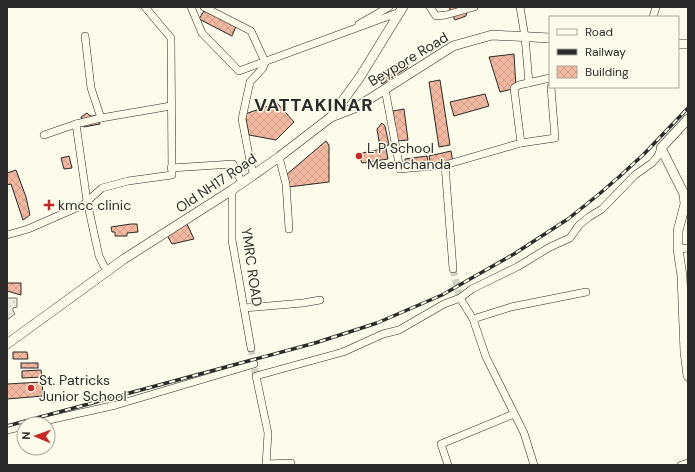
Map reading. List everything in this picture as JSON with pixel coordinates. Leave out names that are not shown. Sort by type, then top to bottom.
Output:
[{"type":"main road","name":"Old NH17 Road","points":[[7,344],[140,248],[242,183],[331,117],[360,77],[402,10]]},
{"type":"main road","name":"Beypore Road","points":[[331,117],[357,107],[453,46],[492,35],[549,38]]},
{"type":"main road","points":[[688,119],[661,148],[684,194],[684,204],[678,231],[678,249],[685,276],[685,352],[688,376]]},
{"type":"street","points":[[7,235],[28,229],[83,205],[102,188],[128,181],[172,175],[171,38],[145,7]]},
{"type":"street","points":[[191,7],[202,33],[239,71],[340,35],[402,10]]},
{"type":"street","points":[[204,7],[251,31],[265,62],[263,68],[250,82],[242,118],[251,166],[254,174]]},
{"type":"street","points":[[340,35],[389,7]]},
{"type":"street","points":[[430,7],[436,16],[446,15],[474,7]]},
{"type":"street","points":[[520,7],[525,37],[529,83]]},
{"type":"street","points":[[85,36],[91,88],[101,118]]},
{"type":"street","points":[[522,143],[514,88],[519,85],[549,78]]},
{"type":"street","points":[[385,89],[400,169],[445,165],[522,143],[555,138],[551,88]]},
{"type":"street","points":[[44,135],[76,124],[101,118],[172,106]]},
{"type":"street","points":[[76,124],[87,201],[99,256],[107,272]]},
{"type":"street","points":[[291,463],[266,464],[268,433],[256,376],[343,352],[383,334],[399,330],[444,304],[460,298],[472,289],[517,267],[550,247],[570,238],[579,225],[602,209],[635,175],[652,163],[658,156],[661,148]]},
{"type":"street","points":[[279,157],[286,184],[289,229]]},
{"type":"street","points":[[172,168],[233,164],[242,183]]},
{"type":"street","points":[[445,165],[453,269]]},
{"type":"street","name":"YMRC ROAD","points":[[232,190],[232,240],[251,348]]},
{"type":"street","points":[[678,249],[688,248]]},
{"type":"street","points":[[473,319],[511,308],[586,292]]},
{"type":"street","points":[[460,298],[473,319],[486,357],[524,433],[534,465]]},
{"type":"street","points":[[244,308],[320,300]]},
{"type":"street","points":[[56,418],[116,405],[254,364]]},
{"type":"street","points":[[448,465],[441,444],[514,414]]},
{"type":"street","points":[[681,465],[688,463]]},
{"type":"shaded area","points":[[7,298],[17,298],[17,307],[13,308],[15,314],[7,320]]},
{"type":"building","points":[[449,7],[473,7],[468,9],[466,16],[455,20]]},
{"type":"building","points":[[204,11],[236,26],[232,36],[199,19]]},
{"type":"building","points":[[514,54],[516,88],[500,92],[489,57]]},
{"type":"building","points":[[403,60],[408,67],[382,84],[378,76]]},
{"type":"building","points":[[440,80],[450,145],[439,147],[429,82]]},
{"type":"building","points":[[485,94],[489,106],[454,116],[450,102]]},
{"type":"building","points":[[277,103],[294,122],[276,140],[249,135],[245,114]]},
{"type":"building","points":[[404,109],[408,140],[397,141],[393,111]]},
{"type":"building","points":[[87,113],[90,116],[96,116],[100,124],[84,127],[81,117]]},
{"type":"building","points":[[382,123],[385,126],[389,145],[380,147],[377,129]]},
{"type":"building","points":[[326,141],[329,145],[329,182],[288,187],[286,175]]},
{"type":"building","name":"L P School Meenchanda","points":[[386,148],[388,159],[362,163],[358,154]]},
{"type":"building","points":[[451,151],[453,162],[431,166],[429,156]]},
{"type":"building","points":[[69,156],[72,168],[64,169],[61,158]]},
{"type":"building","points":[[427,156],[429,166],[406,170],[405,159]]},
{"type":"building","points":[[16,170],[26,197],[30,215],[23,220],[11,184],[7,185],[7,173]]},
{"type":"building","points":[[137,224],[138,232],[127,233],[127,236],[115,236],[115,232],[112,232],[111,227]]},
{"type":"building","points":[[187,224],[194,239],[172,244],[167,235]]},
{"type":"building","points":[[7,283],[21,283],[21,295],[7,291]]},
{"type":"building","points":[[13,352],[27,352],[28,359],[13,359]]},
{"type":"building","points":[[21,363],[38,363],[38,368],[21,368]]},
{"type":"building","points":[[41,370],[42,377],[22,378],[22,371]]},
{"type":"building","points":[[42,382],[43,396],[7,399],[7,384]]},
{"type":"tunnel","points":[[453,269],[460,298]]},
{"type":"tunnel","points":[[251,348],[256,376]]},
{"type":"railway","points":[[7,426],[315,343],[377,323],[442,295],[514,254],[568,219],[598,195],[644,154],[688,108]]},
{"type":"place","name":"L P School Meenchanda","points":[[359,156]]},
{"type":"place","name":"kmcc clinic","points":[[49,205]]},
{"type":"place","name":"St. Patricks Junior School","points":[[31,388]]},
{"type":"district","name":"VATTAKINAR","points":[[314,105]]}]
